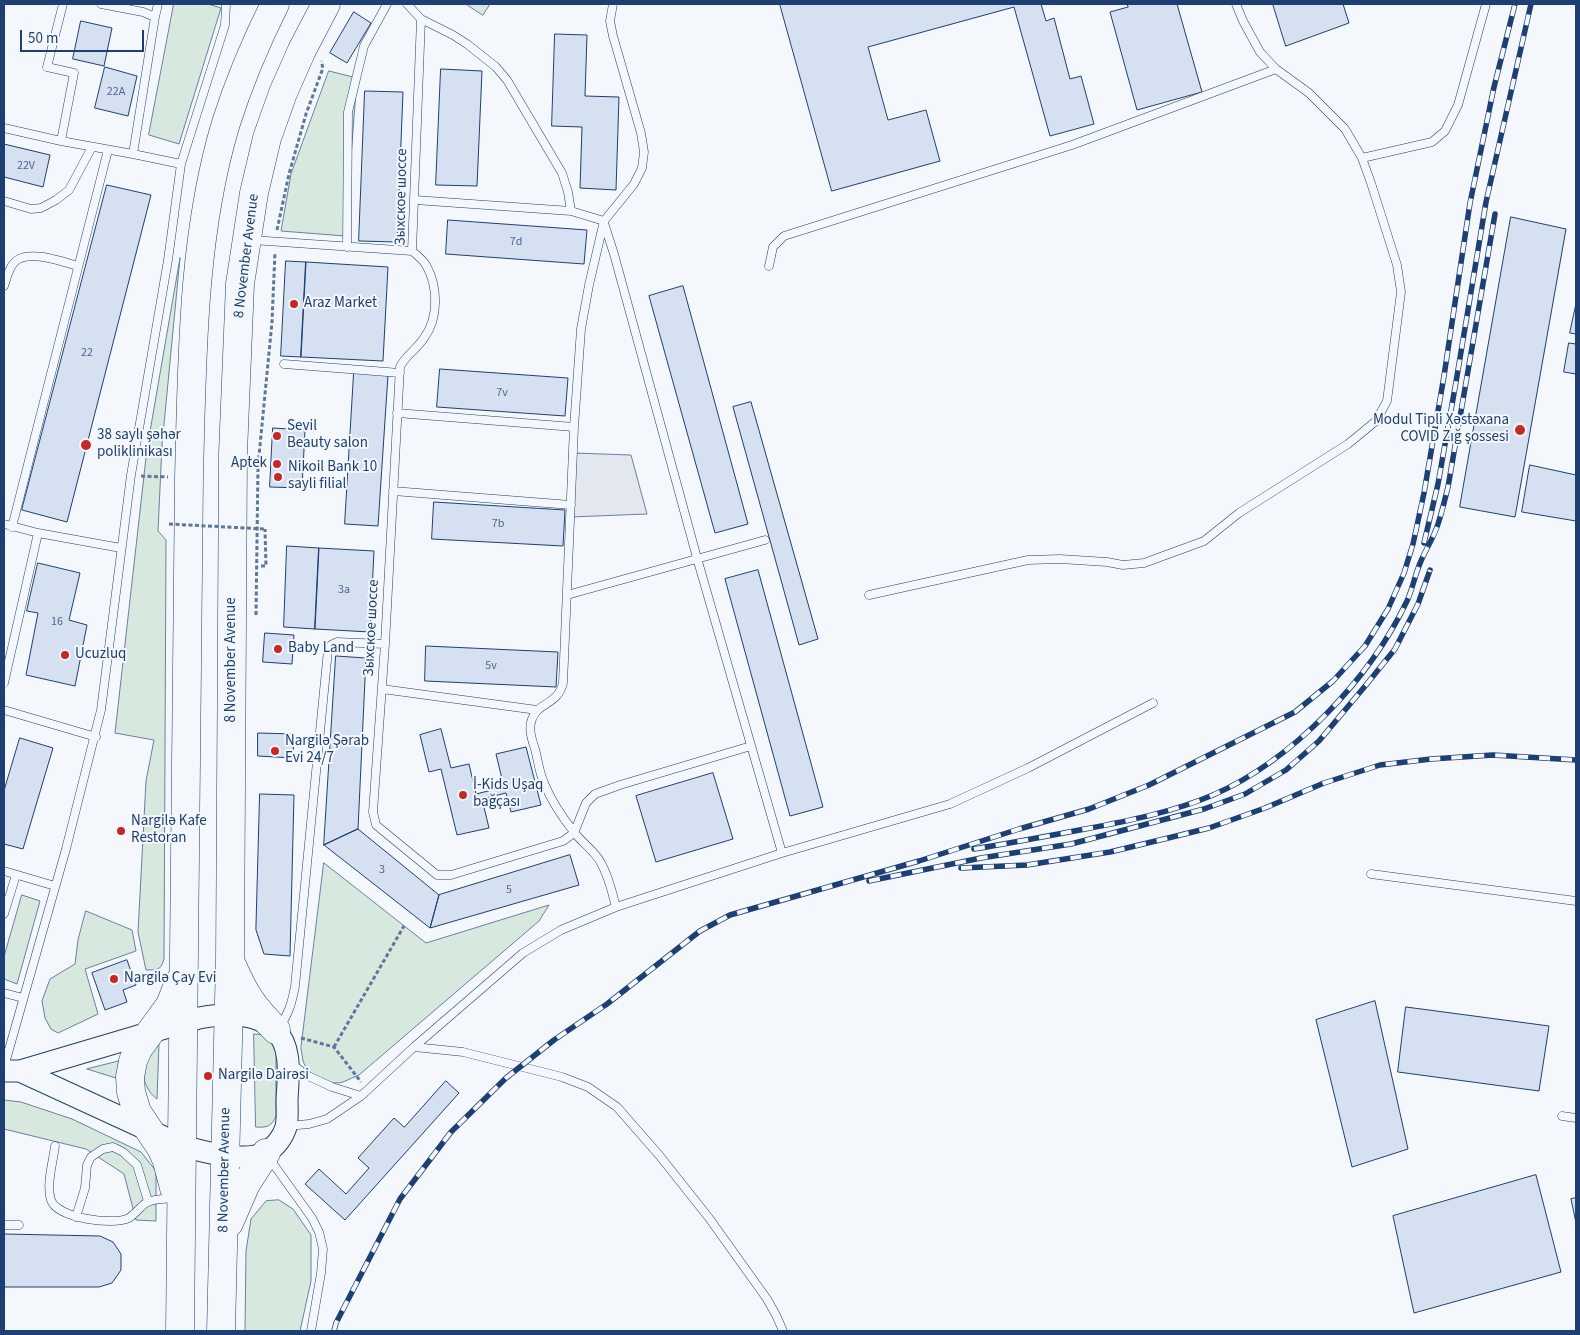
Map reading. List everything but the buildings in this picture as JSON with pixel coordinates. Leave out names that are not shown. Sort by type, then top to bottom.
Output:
[{"type":"highway","points":[[180,1331],[179,1211],[183,1146],[189,478],[197,280],[212,181],[226,124],[243,75],[275,4]]},
{"type":"highway","name":"8 November Avenue","points":[[221,1331],[230,959],[233,453],[240,284],[254,193],[267,138],[283,92],[326,4]]},
{"type":"highway","points":[[230,959],[242,990],[258,1012],[276,1030]]},
{"type":"highway","points":[[179,1211],[167,1160],[137,1112],[131,1092],[130,1077],[138,1049],[162,1017],[176,993],[184,964]]},
{"type":"highway","points":[[223,1243],[237,1202],[255,1168],[266,1153]]},
{"type":"main road","points":[[215,1014],[247,1016],[257,1019],[276,1030],[283,1041],[288,1060],[286,1126],[279,1142],[266,1153],[250,1156],[225,1155],[198,1150],[183,1146],[148,1129],[9,1070],[215,1014]]},
{"type":"lane","points":[[62,141],[74,73],[47,66],[63,4]]},
{"type":"lane","points":[[101,4],[155,16]]},
{"type":"lane","points":[[133,154],[158,4]]},
{"type":"lane","points":[[9,1070],[23,998],[66,849],[102,710],[131,475],[168,260],[181,164],[225,25],[226,4]]},
{"type":"lane","points":[[347,247],[348,112],[364,46],[387,4]]},
{"type":"lane","points":[[407,4],[421,19],[467,44],[496,67],[507,80],[562,173],[571,211]]},
{"type":"lane","points":[[613,4],[610,21],[613,36],[641,133],[644,152],[642,168],[634,184],[604,221],[589,285],[581,329],[574,427],[563,683],[561,692],[551,702],[537,710],[532,720],[530,733],[543,781],[555,805],[574,833],[601,862],[611,885],[616,907]]},
{"type":"lane","points":[[869,594],[1028,560],[1060,559],[1108,562],[1123,565],[1144,564],[1204,541],[1239,513],[1348,444],[1376,421],[1387,401],[1400,292],[1397,266],[1362,158],[1345,129],[1309,93],[1276,69],[1260,52],[1236,4]]},
{"type":"lane","points":[[1362,158],[1432,142],[1445,132],[1458,105],[1486,4]]},
{"type":"lane","name":"Зыхское шоссе","points":[[421,19],[412,252],[425,263],[433,280],[436,302],[432,323],[426,336],[416,349],[403,360],[400,367],[385,644],[373,812],[376,824],[437,875],[451,875],[563,841],[574,833]]},
{"type":"lane","points":[[769,266],[773,247],[784,236],[1072,145],[1276,69]]},
{"type":"lane","points":[[4,128],[181,164]]},
{"type":"lane","points":[[4,201],[31,209],[41,208],[56,200],[69,190],[92,147]]},
{"type":"lane","points":[[12,527],[108,150]]},
{"type":"lane","points":[[414,200],[571,211],[604,221]]},
{"type":"lane","points":[[604,221],[697,558],[782,853]]},
{"type":"lane","points":[[246,240],[412,252]]},
{"type":"lane","points":[[4,286],[9,269],[18,259],[33,256],[78,266]]},
{"type":"lane","points":[[284,364],[400,373]]},
{"type":"lane","points":[[397,413],[574,427]]},
{"type":"lane","points":[[393,491],[571,506]]},
{"type":"lane","points":[[4,524],[38,533],[121,548]]},
{"type":"lane","points":[[4,683],[38,533]]},
{"type":"lane","points":[[567,595],[765,540]]},
{"type":"lane","points":[[276,1030],[286,1018],[292,1005],[296,986],[328,650],[337,642],[385,644]]},
{"type":"lane","points":[[382,690],[537,710]]},
{"type":"lane","points":[[286,1126],[310,1124],[327,1119],[364,1094],[414,1047],[523,953],[561,930],[616,907],[782,853],[950,804],[1028,768],[1153,703]]},
{"type":"lane","points":[[4,710],[96,737]]},
{"type":"lane","points":[[574,833],[586,803],[595,794],[751,746]]},
{"type":"lane","points":[[4,871],[55,886]]},
{"type":"lane","points":[[4,914],[16,874]]},
{"type":"lane","points":[[1371,874],[1576,900]]},
{"type":"lane","points":[[4,993],[23,998]]},
{"type":"lane","points":[[414,1047],[463,1052],[562,1077],[588,1086],[617,1107],[659,1155],[709,1218],[767,1299],[783,1331]]},
{"type":"lane","points":[[288,1060],[306,1075],[332,1086],[364,1094]]},
{"type":"lane","points":[[1562,1116],[1576,1118]]},
{"type":"lane","points":[[54,1146],[49,1185],[51,1200],[56,1208],[76,1217],[102,1221],[128,1218],[148,1201]]},
{"type":"lane","points":[[76,1217],[85,1188],[86,1165],[91,1157],[103,1149],[113,1147],[123,1152],[137,1165],[148,1201]]},
{"type":"lane","points":[[266,1153],[312,1218],[319,1232],[323,1249],[311,1331]]},
{"type":"lane","points":[[148,1201],[179,1211]]},
{"type":"lane","points":[[4,1225],[19,1225]]},
{"type":"path","points":[[256,620],[258,466],[272,322],[276,242],[289,174],[306,114],[323,68],[321,57]]},
{"type":"path","points":[[131,475],[189,478]]},
{"type":"path","points":[[169,524],[265,529],[266,566],[261,566]]},
{"type":"path","points":[[334,1047],[404,926]]},
{"type":"path","points":[[276,1030],[334,1047],[364,1094]]},
{"type":"shaded area","points":[[174,4],[208,4],[221,8],[179,144],[149,135]]},
{"type":"shaded area","points":[[466,4],[490,4],[483,15]]},
{"type":"shaded area","points":[[329,71],[357,78],[345,236],[281,231],[291,174]]},
{"type":"shaded area","points":[[180,258],[162,445],[158,531],[166,540],[164,959],[158,969],[146,970],[138,932],[146,781],[154,740],[115,733],[147,449]]},
{"type":"shaded area","points":[[573,453],[631,455],[647,514],[571,517]]},
{"type":"shaded area","points":[[324,863],[426,943],[549,905],[539,921],[359,1075],[343,1082],[331,1083],[319,1079],[309,1071],[303,1061],[301,1048]]},
{"type":"shaded area","points":[[22,895],[40,901],[17,984],[4,979],[4,957]]},
{"type":"shaded area","points":[[86,911],[132,930],[136,951],[85,969],[98,1014],[58,1033],[51,1029],[45,1018],[42,1001],[50,979],[75,964],[78,940]]},
{"type":"shaded area","points":[[254,1034],[267,1035],[276,1045],[276,1116],[269,1126],[263,1127],[256,1127]]},
{"type":"shaded area","points":[[159,1043],[157,1099],[147,1088],[143,1073],[146,1060]]},
{"type":"shaded area","points":[[120,1061],[119,1079],[87,1069]]},
{"type":"shaded area","points":[[4,1100],[21,1102],[72,1119],[141,1152],[156,1171],[156,1221],[136,1220],[124,1174],[86,1149],[4,1129]]},
{"type":"shaded area","points":[[279,1200],[293,1209],[311,1235],[311,1281],[300,1331],[245,1331],[246,1251],[251,1219],[266,1201]]},
{"type":"railway","points":[[334,1331],[336,1323],[400,1199],[451,1132],[506,1078],[554,1040],[607,1004],[700,931],[730,915],[919,861],[1089,809],[1149,785],[1295,712],[1333,681],[1365,646],[1388,609],[1404,573],[1413,544],[1424,493],[1444,376],[1470,203],[1494,87],[1515,4]]},
{"type":"railway","points":[[1424,543],[1438,484],[1486,202],[1531,4]]},
{"type":"railway","points":[[974,849],[1134,819],[1166,811],[1213,795],[1243,780],[1272,761],[1300,739],[1350,687],[1372,659],[1407,601],[1419,566],[1439,519],[1448,487],[1495,214]]},
{"type":"railway","points":[[869,881],[981,858],[1071,844],[1204,809],[1245,794],[1286,770],[1319,741],[1366,685],[1395,649],[1418,604],[1430,570]]},
{"type":"railway","points":[[961,868],[1027,865],[1110,852],[1209,828],[1265,808],[1324,783],[1380,765],[1493,755],[1576,760]]},
{"type":"place","name":"Araz Market","points":[[294,304]]},
{"type":"place","name":"Modul Tipli Xəstəxana COVID Zığ şossesi","points":[[1520,430]]},
{"type":"place","name":"Sevil Beauty salon","points":[[277,436]]},
{"type":"place","name":"38 saylı şəhər poliklinikası","points":[[86,445]]},
{"type":"place","name":"Aptek","points":[[277,464]]},
{"type":"place","name":"Nikoil Bank 10 sayli filial","points":[[278,477]]},
{"type":"place","name":"Baby Land","points":[[278,649]]},
{"type":"place","name":"Ucuzluq","points":[[65,655]]},
{"type":"place","name":"Nargilə Şərab Evi 24/7","points":[[275,751]]},
{"type":"place","name":"İ-Kids Uşaq bağçası","points":[[463,795]]},
{"type":"place","name":"Nargilə Kafe Restoran","points":[[121,831]]},
{"type":"place","name":"Nargilə Çay Evi","points":[[114,979]]},
{"type":"place","name":"Nargilə Dairəsi","points":[[208,1076]]}]
